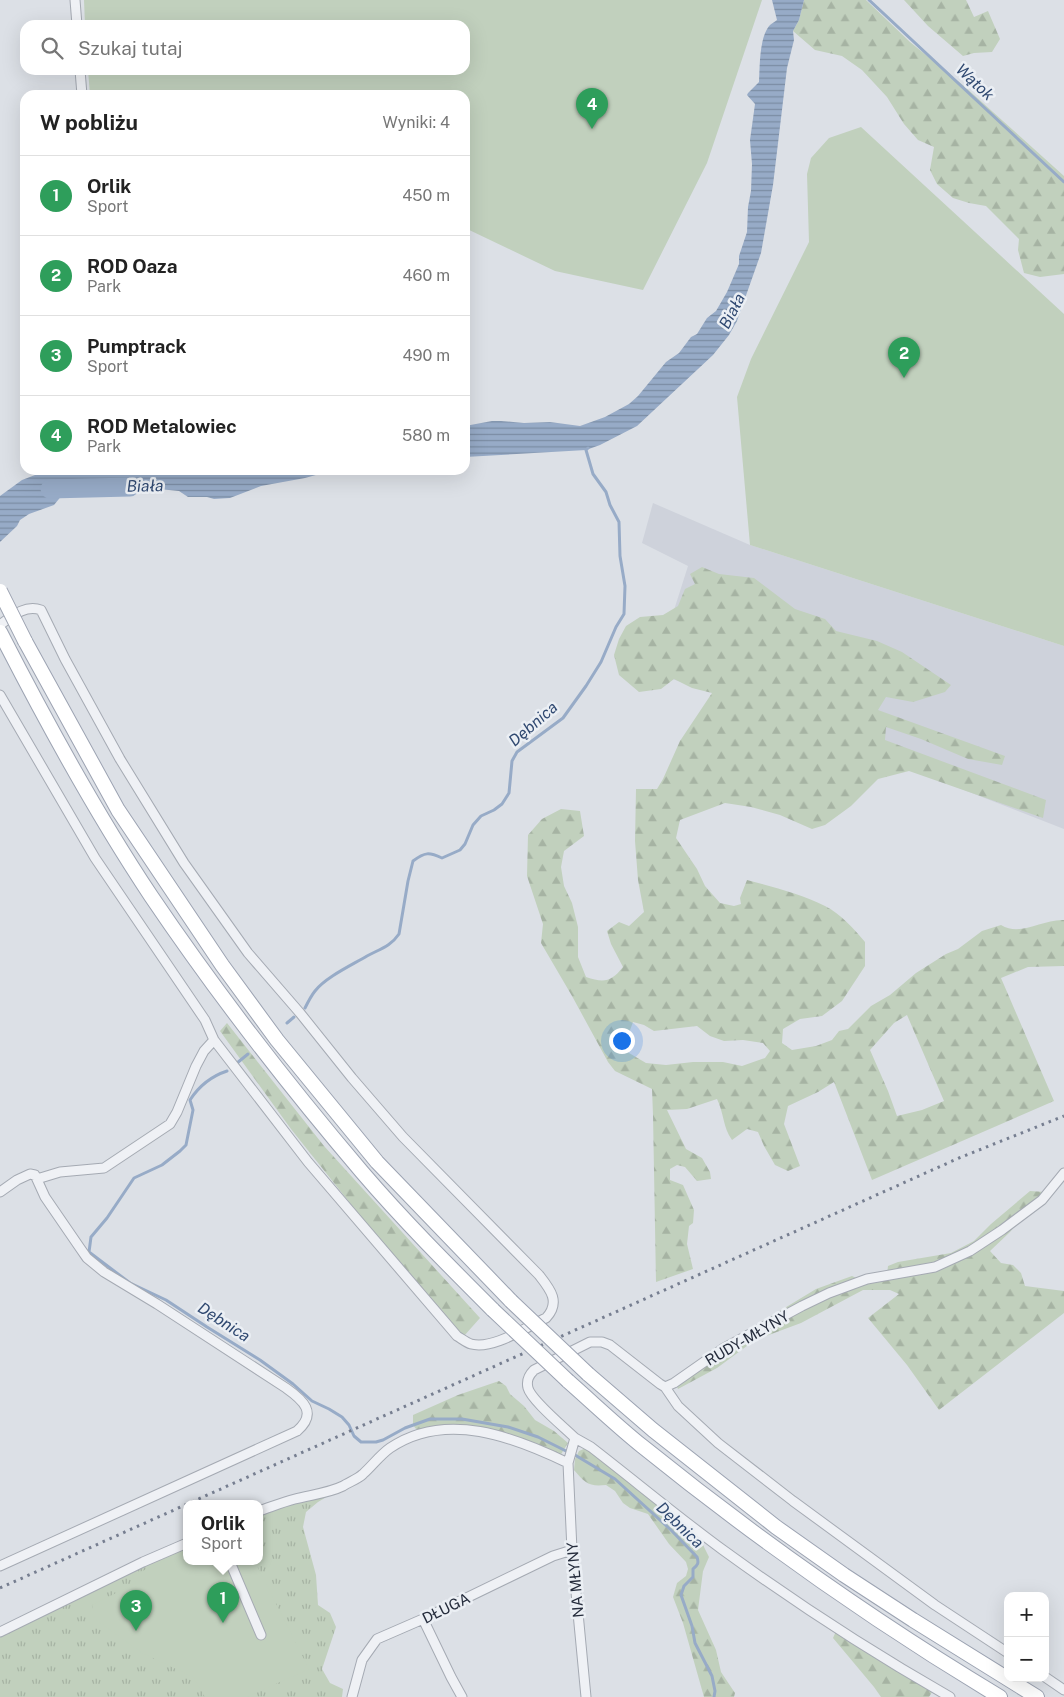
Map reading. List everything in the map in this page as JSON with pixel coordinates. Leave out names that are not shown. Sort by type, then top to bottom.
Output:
[{"type":"main road","points":[[0,591],[118,810],[222,965],[277,1040],[377,1162],[511,1301],[588,1374],[653,1430],[776,1527],[844,1575],[1037,1697]]},
{"type":"main road","points":[[0,632],[33,696],[103,818],[151,895],[207,976],[265,1053],[363,1173],[420,1236],[493,1310],[568,1381],[641,1445],[763,1540],[886,1625],[1000,1697]]},
{"type":"street","points":[[75,0],[77,20]]},
{"type":"street","points":[[80,75],[82,90]]},
{"type":"street","points":[[0,624],[22,610],[35,608],[41,610],[65,659],[120,759],[184,863],[248,953],[300,1012],[352,1078],[403,1137],[539,1276],[552,1292],[551,1313],[546,1318],[484,1346],[470,1344],[457,1336],[308,1162],[214,1040],[205,1020],[95,858],[0,695]]},
{"type":"street","points":[[37,1179],[60,1172],[104,1168],[170,1124],[196,1066],[204,1051],[214,1040]]},
{"type":"street","name":"RUDY-MŁYNY","points":[[666,1387],[724,1348],[802,1306],[867,1279],[935,1267],[970,1251],[1042,1200],[1064,1173]]},
{"type":"street","points":[[0,1192],[17,1180],[30,1174],[35,1176],[44,1197],[80,1248],[104,1272],[157,1304],[286,1388],[301,1399],[306,1405],[308,1413],[304,1425],[297,1431],[0,1566]]},
{"type":"street","points":[[950,1697],[896,1667],[722,1550],[591,1447],[575,1438],[533,1397],[528,1388],[528,1376],[534,1370],[590,1342],[602,1342],[610,1345],[666,1387],[678,1406],[718,1443],[792,1501],[935,1605],[1004,1650]]},
{"type":"street","points":[[263,1510],[292,1499],[340,1487],[362,1476],[391,1448],[421,1433],[468,1429],[480,1431],[534,1447],[568,1463],[575,1438]]},
{"type":"street","name":"NA MŁYNY","points":[[568,1463],[572,1550],[586,1697]]},
{"type":"street","points":[[0,1632],[143,1562],[183,1545]]},
{"type":"street","name":"DŁUGA","points":[[352,1697],[362,1660],[378,1639],[553,1556],[572,1550]]},
{"type":"street","points":[[231,1565],[261,1635]]},
{"type":"street","points":[[423,1619],[462,1697]]},
{"type":"street","points":[[1049,1680],[1064,1690]]},
{"type":"shaded area","points":[[653,503],[750,545],[1064,646],[1064,829],[715,693],[654,673],[688,566],[642,543]]},
{"type":"green space","points":[[84,0],[762,0],[707,163],[643,290],[555,271],[470,230],[470,90],[90,90],[88,75],[470,75],[470,20],[85,20]]},
{"type":"green space","points":[[804,0],[866,0],[910,42],[964,86],[1064,176],[1064,274],[1040,277],[1024,273],[1018,250],[1019,239],[986,206],[953,198],[937,184],[930,170],[934,147],[918,140],[904,124],[887,97],[862,70],[842,56],[815,50],[793,31],[799,20]]},
{"type":"green space","points":[[904,0],[966,0],[974,17],[988,11],[1000,39],[992,52],[963,56],[928,26]]},
{"type":"green space","points":[[861,127],[1064,314],[1064,646],[750,545],[737,397],[751,359],[809,242],[807,174],[811,158],[829,138]]},
{"type":"green space","points":[[702,567],[719,574],[754,578],[795,609],[825,619],[836,631],[877,641],[902,652],[951,685],[945,692],[913,702],[886,697],[878,710],[1005,756],[1002,765],[968,759],[921,739],[886,727],[885,740],[1046,800],[1043,818],[909,771],[878,779],[851,806],[825,825],[812,829],[780,815],[751,807],[725,803],[680,820],[676,838],[697,869],[705,886],[720,903],[734,906],[741,904],[740,898],[747,880],[797,894],[831,909],[842,917],[865,942],[865,966],[842,1001],[822,1016],[800,1019],[783,1029],[782,1043],[792,1050],[816,1046],[832,1040],[839,1031],[848,1029],[871,1006],[890,995],[916,973],[946,954],[958,949],[982,931],[1001,925],[1016,929],[1064,920],[1064,966],[1028,967],[1001,978],[1054,1101],[872,1180],[834,1082],[788,1106],[784,1124],[800,1166],[788,1171],[775,1165],[758,1132],[747,1129],[732,1140],[717,1099],[687,1109],[667,1110],[686,1149],[702,1158],[710,1172],[711,1179],[697,1181],[685,1167],[677,1165],[670,1169],[670,1180],[683,1185],[694,1210],[693,1223],[689,1226],[687,1244],[693,1269],[656,1282],[652,1089],[615,1071],[608,1062],[541,943],[543,924],[527,876],[528,835],[542,819],[561,809],[580,811],[584,836],[564,851],[561,867],[564,886],[572,903],[578,927],[578,957],[586,977],[607,980],[615,976],[623,967],[611,944],[607,931],[619,922],[629,926],[644,912],[638,880],[635,841],[636,789],[657,789],[680,741],[712,693],[692,688],[674,679],[661,689],[639,692],[619,675],[614,655],[626,626],[640,617],[663,615],[678,606],[685,589],[695,584],[690,574]],"holes":[[[907,1015],[944,1101],[922,1110],[897,1116],[870,1050],[894,1023]],[[633,1022],[644,1025],[654,1031],[697,1026],[710,1036],[724,1041],[743,1040],[763,1043],[770,1051],[765,1058],[742,1066],[723,1062],[693,1062],[666,1065],[646,1063],[629,1053],[625,1044]]]},
{"type":"green space","points":[[227,1023],[324,1146],[480,1318],[464,1336],[458,1332],[369,1227],[291,1129],[220,1031]]},
{"type":"green space","points":[[1030,1191],[1045,1192],[1010,1232],[990,1251],[1001,1263],[1013,1265],[1021,1273],[1025,1286],[1064,1291],[1064,1313],[939,1410],[907,1365],[868,1318],[899,1294],[890,1290],[863,1290],[801,1323],[755,1340],[717,1368],[678,1389],[675,1382],[741,1340],[745,1332],[816,1289],[852,1276],[861,1280],[887,1275],[888,1266],[898,1262],[951,1253],[974,1241]]},
{"type":"green space","points":[[499,1381],[506,1386],[510,1394],[524,1406],[535,1420],[554,1431],[568,1443],[560,1456],[483,1428],[451,1424],[419,1430],[413,1425],[413,1415],[458,1395]]},
{"type":"green space","points":[[586,1448],[689,1528],[700,1539],[709,1557],[703,1571],[698,1610],[716,1650],[721,1672],[735,1693],[734,1697],[704,1697],[683,1623],[673,1597],[677,1583],[686,1576],[688,1569],[686,1562],[669,1544],[648,1514],[630,1508],[623,1503],[615,1491],[606,1485],[591,1485],[584,1481],[574,1470],[575,1459],[579,1451]]},
{"type":"green space","points":[[335,1492],[306,1512],[303,1527],[316,1575],[318,1605],[330,1613],[336,1627],[322,1669],[330,1683],[343,1689],[342,1697],[0,1697],[0,1634],[183,1548],[183,1565],[263,1565],[263,1513]]},
{"type":"green space","points":[[183,1552],[183,1565],[257,1565],[309,1669],[247,1697],[205,1697],[193,1677],[142,1653],[95,1619],[92,1605],[136,1583],[132,1576]]},
{"type":"green space","points":[[837,1629],[934,1689],[929,1697],[881,1697],[833,1638]]},
{"type":"water","points":[[772,0],[804,0],[799,20],[793,31],[794,40],[787,68],[773,185],[761,253],[737,321],[729,335],[713,355],[637,426],[600,445],[586,450],[470,457],[470,425],[501,421],[524,423],[550,422],[580,426],[605,417],[629,404],[666,362],[679,353],[691,337],[697,334],[707,318],[716,311],[727,292],[739,264],[739,256],[747,232],[752,164],[750,140],[755,104],[747,95],[759,82],[761,52],[766,30],[777,20]]},
{"type":"water","points":[[35,475],[316,475],[261,486],[230,498],[214,499],[188,497],[179,491],[149,488],[125,491],[112,487],[74,488],[63,494],[54,505],[29,514],[20,520],[17,526],[0,542],[0,496],[22,480]]},
{"type":"waterway","name":"Wątok","points":[[869,0],[1064,182]]},
{"type":"waterway","name":"Dębnica","points":[[305,1008],[315,991],[332,976],[385,947],[396,938],[399,934],[413,861],[421,856],[430,854],[442,858],[460,850],[465,844],[473,825],[481,816],[502,804],[509,793],[512,761],[517,752],[563,718],[601,662],[616,627],[624,614],[625,586],[620,556],[619,522],[606,492],[593,474],[586,450],[588,448]]},
{"type":"waterway","name":"Biała","points":[[50,489],[130,487]]},
{"type":"waterway","name":"Dębnica","points":[[287,1023],[294,1017]]},
{"type":"waterway","name":"Dębnica","points":[[237,1063],[248,1054]]},
{"type":"waterway","name":"Dębnica","points":[[227,1071],[206,1082],[197,1090],[190,1100],[193,1110],[186,1145],[162,1165],[134,1178],[107,1218],[91,1237],[89,1252],[130,1283],[166,1300],[260,1360],[293,1384],[312,1401],[342,1417],[349,1425],[354,1436],[361,1442],[383,1440],[405,1428],[430,1419],[462,1419],[508,1427],[538,1437],[566,1451]]},
{"type":"waterway","name":"Dębnica","points":[[575,1455],[615,1479],[671,1530],[697,1557],[698,1562],[693,1569],[693,1577],[684,1586],[681,1595],[692,1626],[695,1643],[712,1676],[715,1691],[714,1697]]},
{"type":"railway","points":[[196,1500],[959,1158],[1064,1116]]},
{"type":"railway","points":[[0,1588],[183,1506]]},
{"type":"place","name":"ROD Metalowiec","points":[[592,129]]},
{"type":"place","name":"ROD Oaza","points":[[904,378]]},
{"type":"place","name":"Orlik","points":[[223,1623]]},
{"type":"place","name":"Pumptrack","points":[[136,1631]]}]
